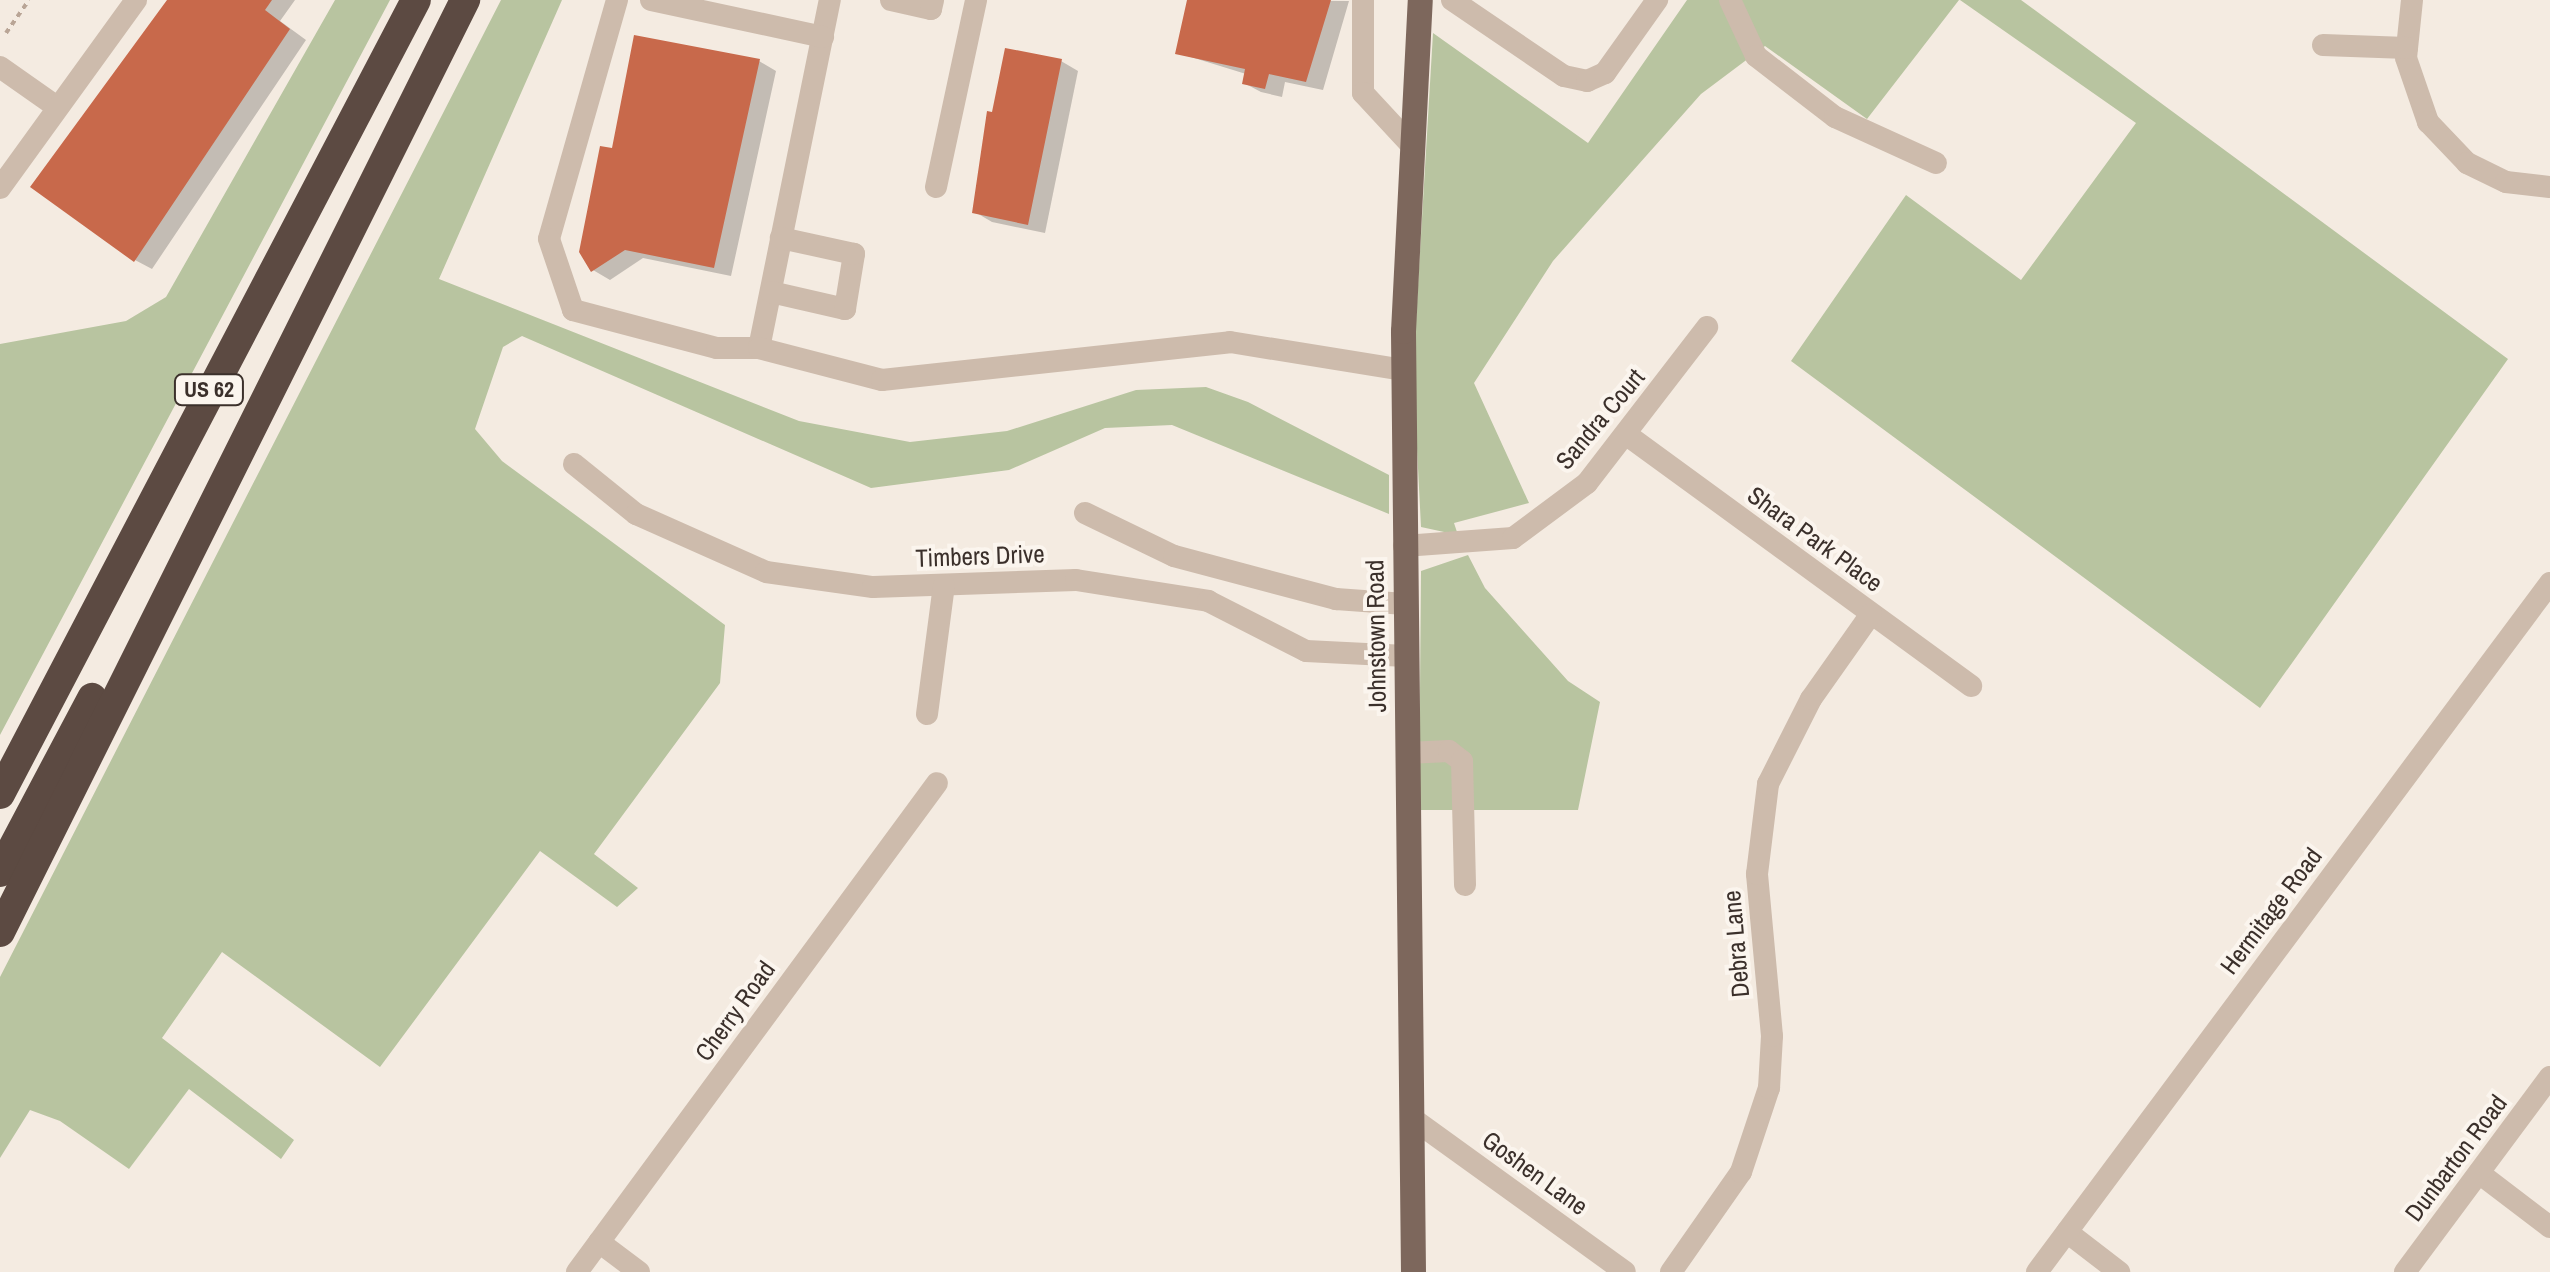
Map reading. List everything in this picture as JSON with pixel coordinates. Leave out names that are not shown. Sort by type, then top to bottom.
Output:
[{"type":"highway","name":"US 62","points":[[3,788],[416,0]]},
{"type":"highway","name":"US 62","points":[[0,932],[212,496],[464,0]]},
{"type":"highway","points":[[0,872],[135,617],[212,496]]},
{"type":"main road","name":"Johnstown Road","points":[[1413,1272],[1403,370],[1420,0]]},
{"type":"street","points":[[0,188],[136,0]]},
{"type":"street","points":[[617,0],[549,238],[574,310],[717,348],[759,348],[882,380],[1230,342],[1403,370]]},
{"type":"street","points":[[651,0],[822,38]]},
{"type":"street","points":[[759,348],[830,0]]},
{"type":"street","points":[[891,0],[931,9],[933,0]]},
{"type":"street","points":[[936,187],[976,0]]},
{"type":"street","points":[[1363,0],[1363,93],[1412,146]]},
{"type":"street","points":[[1452,0],[1564,76],[1587,81],[1606,73],[1657,0]]},
{"type":"street","points":[[1730,0],[1756,56],[1835,118],[1936,163]]},
{"type":"street","points":[[2412,0],[2407,48],[2422,107],[2448,147],[2506,182],[2550,187]]},
{"type":"street","points":[[2323,45],[2407,48]]},
{"type":"street","points":[[0,67],[57,107]]},
{"type":"street","points":[[771,292],[845,308],[854,254],[781,238]]},
{"type":"street","name":"Sandra Court","points":[[1404,546],[1513,538],[1587,483],[1707,327]]},
{"type":"street","name":"Shara Park Place","points":[[1627,435],[1971,686]]},
{"type":"street","name":"Timbers Drive","points":[[574,464],[636,514],[766,572],[873,587],[1076,580],[1208,601],[1306,652],[1406,656]]},
{"type":"street","points":[[1085,512],[1174,556],[1336,599],[1405,604]]},
{"type":"street","name":"Hermitage Road","points":[[2037,1272],[2550,583]]},
{"type":"street","points":[[927,714],[944,586]]},
{"type":"street","name":"Debra Lane","points":[[1671,1272],[1741,1172],[1769,1088],[1772,1036],[1757,874],[1768,784],[1811,698],[1871,614]]},
{"type":"street","points":[[1407,753],[1449,751],[1462,761],[1465,885]]},
{"type":"street","name":"Cherry Road","points":[[577,1272],[936,783]]},
{"type":"street","name":"Dunbarton Road","points":[[2406,1272],[2550,1077]]},
{"type":"street","name":"Goshen Lane","points":[[1413,1119],[1624,1272]]},
{"type":"street","points":[[2479,1173],[2550,1227]]},
{"type":"street","points":[[2066,1232],[2119,1272]]},
{"type":"street","points":[[600,1242],[639,1272]]},
{"type":"path","points":[[6,32],[28,0]]},
{"type":"green space","points":[[335,0],[390,0],[0,735],[0,344],[126,321],[166,297]]},
{"type":"green space","points":[[501,0],[562,0],[439,279],[799,421],[910,442],[1007,431],[1136,390],[1206,387],[1248,402],[1389,475],[1389,514],[1172,425],[1105,428],[1009,470],[871,488],[522,336],[503,347],[475,429],[502,461],[725,625],[720,683],[594,854],[638,888],[617,907],[540,851],[380,1067],[222,952],[162,1038],[294,1140],[281,1159],[189,1089],[129,1169],[60,1121],[30,1110],[0,1158],[0,977]]},
{"type":"green space","points":[[1687,0],[1959,0],[1867,119],[1765,46],[1701,94],[1553,261],[1474,383],[1529,503],[1454,523],[1458,535],[1421,527],[1413,370],[1433,33],[1588,143]]},
{"type":"green space","points":[[1960,0],[2021,0],[2508,359],[2260,708],[1791,361],[1906,195],[2021,280],[2136,123]]},
{"type":"green space","points":[[1468,555],[1485,588],[1568,681],[1600,702],[1578,810],[1419,810],[1421,571]]},
{"type":"building","points":[[167,0],[272,0],[265,10],[290,29],[134,262],[30,187]]},
{"type":"building","points":[[1187,0],[1331,0],[1306,82],[1269,74],[1265,89],[1242,84],[1245,69],[1175,54]]},
{"type":"building","points":[[634,35],[760,59],[714,268],[625,250],[591,272],[579,252],[600,146],[612,148]]},
{"type":"building","points":[[1005,48],[1062,59],[1028,225],[972,213],[987,111],[992,112]]}]
